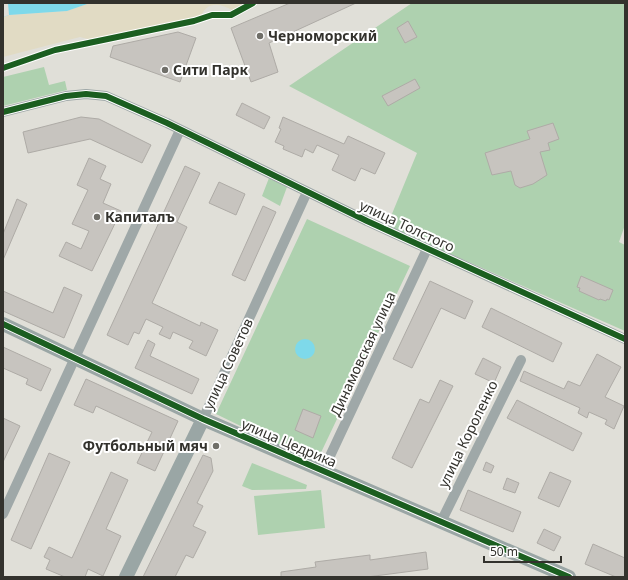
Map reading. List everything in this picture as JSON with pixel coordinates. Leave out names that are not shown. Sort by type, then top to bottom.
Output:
[{"type":"street","name":"улица Толстого","points":[[3,112],[66,96],[93,94],[106,96],[427,249],[625,339]]},
{"type":"street","points":[[3,514],[180,130]]},
{"type":"street","name":"улица Советов","points":[[126,577],[203,419],[307,192]]},
{"type":"street","name":"Динамовская улица","points":[[323,471],[427,249]]},
{"type":"street","name":"улица Цедрика","points":[[3,324],[203,419],[569,577]]},
{"type":"street","name":"улица Короленко","points":[[441,522],[521,360]]},
{"type":"green space","points":[[412,3],[625,3],[625,225],[619,242],[625,245],[625,331],[387,226],[417,153],[289,86]]},
{"type":"green space","points":[[44,67],[49,85],[65,81],[67,90],[3,106],[3,77]]},
{"type":"green space","points":[[269,178],[287,187],[280,206],[262,196]]},
{"type":"green space","points":[[307,219],[410,266],[316,463],[216,414]]},
{"type":"green space","points":[[252,463],[307,485],[306,489],[252,490],[242,486]]},
{"type":"green space","points":[[321,490],[325,528],[258,535],[254,496]]},
{"type":"sand","points":[[90,3],[248,3],[233,11],[222,6],[213,5],[205,10],[200,20],[191,19],[96,41],[80,37],[3,57],[3,17],[9,15],[67,11]]},
{"type":"water","points":[[3,3],[90,3],[67,11],[9,15],[3,17]]},
{"type":"water","points":[[305,339],[312,342],[315,349],[312,356],[305,359],[298,356],[295,349],[298,342]]},
{"type":"pier","points":[[3,3],[8,3],[9,15],[3,17]]},
{"type":"building","name":"Черноморский","points":[[290,3],[356,3],[269,43],[278,72],[251,82],[231,28]]},
{"type":"building","points":[[408,21],[417,37],[405,43],[397,28]]},
{"type":"building","name":"Сити Парк","points":[[178,32],[196,38],[180,82],[110,57],[113,46]]},
{"type":"building","points":[[415,79],[420,88],[388,106],[382,96]]},
{"type":"building","points":[[242,103],[270,117],[264,129],[236,115]]},
{"type":"building","points":[[81,117],[99,119],[151,145],[142,163],[90,139],[28,153],[23,132]]},
{"type":"building","points":[[283,117],[344,144],[348,136],[385,153],[375,174],[361,168],[355,181],[332,170],[339,155],[317,145],[313,153],[305,149],[302,157],[283,149],[284,146],[275,142],[281,129],[279,128]]},
{"type":"building","points":[[553,123],[559,139],[548,143],[550,150],[540,152],[547,175],[533,184],[520,188],[515,185],[511,171],[492,175],[485,153],[530,139],[527,131]]},
{"type":"building","points":[[89,158],[106,166],[100,179],[111,184],[103,203],[121,211],[92,271],[59,256],[66,242],[81,249],[89,231],[72,224],[88,190],[77,185]]},
{"type":"building","points":[[185,166],[200,173],[177,222],[187,227],[152,303],[200,326],[201,322],[218,330],[206,356],[189,348],[193,341],[173,332],[170,339],[159,334],[163,327],[146,319],[139,334],[134,332],[128,345],[107,335]]},
{"type":"building","points":[[219,182],[245,194],[236,215],[209,203]]},
{"type":"building","points":[[17,199],[27,204],[3,260],[3,234]]},
{"type":"building","points":[[263,206],[276,212],[245,281],[232,275]]},
{"type":"building","points":[[581,276],[613,290],[609,300],[599,300],[579,291],[580,288],[577,287]]},
{"type":"building","points":[[430,281],[473,301],[465,319],[441,308],[412,368],[393,359]]},
{"type":"building","points":[[64,287],[82,295],[64,338],[3,311],[3,291],[53,313]]},
{"type":"building","points":[[491,308],[562,343],[553,362],[482,327]]},
{"type":"building","points":[[148,340],[155,344],[150,356],[199,379],[192,394],[135,368]]},
{"type":"building","points":[[3,347],[51,369],[41,391],[26,384],[28,379],[3,368]]},
{"type":"building","points":[[597,354],[621,367],[605,397],[624,406],[614,429],[605,424],[607,420],[589,412],[587,418],[578,413],[580,408],[520,381],[524,371],[564,389],[568,381],[580,386]]},
{"type":"building","points":[[483,358],[501,367],[494,383],[475,374]]},
{"type":"building","points":[[86,379],[178,421],[155,471],[137,463],[152,432],[96,406],[93,413],[74,405]]},
{"type":"building","points":[[440,380],[453,386],[412,468],[392,458],[420,399],[429,403]]},
{"type":"building","points":[[517,400],[582,433],[573,451],[507,418]]},
{"type":"building","points":[[303,409],[321,416],[313,438],[295,430]]},
{"type":"building","points":[[3,418],[20,426],[3,462]]},
{"type":"building","points":[[49,453],[70,462],[31,549],[11,540]]},
{"type":"building","points":[[203,455],[211,458],[213,471],[197,503],[203,506],[193,526],[206,532],[193,558],[186,555],[175,577],[143,577]]},
{"type":"building","points":[[486,462],[494,466],[491,473],[483,470]]},
{"type":"building","points":[[111,472],[128,480],[106,529],[121,536],[103,576],[88,569],[85,577],[65,577],[46,569],[50,560],[44,557],[49,547],[72,558]]},
{"type":"building","points":[[550,472],[571,481],[559,507],[538,498]]},
{"type":"building","points":[[507,478],[519,483],[515,493],[503,489]]},
{"type":"building","points":[[468,490],[521,512],[513,532],[460,510]]},
{"type":"building","points":[[544,529],[561,537],[554,551],[537,543]]},
{"type":"building","points":[[593,544],[625,558],[625,577],[616,577],[585,564]]},
{"type":"building","points":[[426,552],[428,569],[367,577],[281,577],[281,572],[316,567],[315,562],[370,555],[370,560]]},
{"type":"cycle path","points":[[3,68],[55,50],[194,21],[212,15],[231,15],[253,3]]},
{"type":"cycle path","points":[[3,112],[66,96],[86,94],[106,96],[167,123],[367,221],[625,339]]},
{"type":"cycle path","points":[[3,324],[203,419],[569,577]]},
{"type":"place","name":"Черноморский","points":[[260,36]]},
{"type":"place","name":"Сити Парк","points":[[165,70]]},
{"type":"place","name":"Капиталъ","points":[[97,217]]},
{"type":"place","name":"Футбольный мяч","points":[[216,446]]}]
